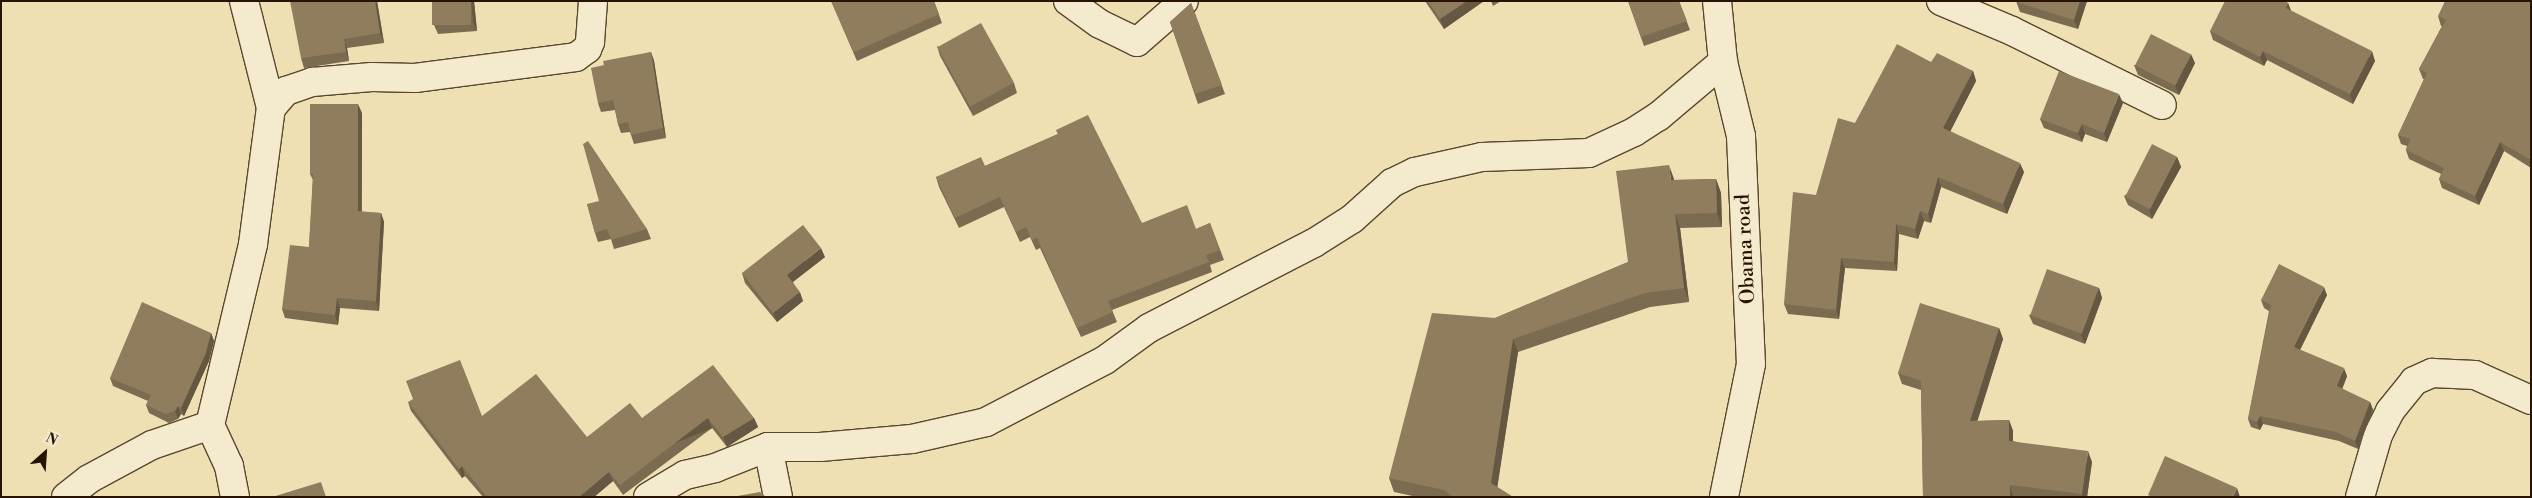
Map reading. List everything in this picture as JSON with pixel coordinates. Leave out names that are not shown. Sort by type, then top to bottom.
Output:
[{"type":"street","points":[[235,497],[228,466],[210,425],[253,244],[271,108],[244,1]]},
{"type":"street","points":[[271,108],[286,91],[312,82],[372,77],[415,78],[576,57],[587,49],[590,42],[594,1]]},
{"type":"street","points":[[1068,1],[1100,24],[1136,42],[1184,1]]},
{"type":"street","name":"Obama road","points":[[1717,1],[1723,62],[1741,136],[1751,364],[1724,497]]},
{"type":"street","points":[[1941,1],[2012,31],[2162,105]]},
{"type":"street","points":[[648,497],[685,475],[714,468],[768,447],[820,447],[912,438],[986,422],[1105,360],[1150,328],[1314,243],[1352,219],[1392,183],[1415,172],[1482,157],[1589,153],[1634,132],[1658,116],[1723,62]]},
{"type":"street","points":[[2360,497],[2378,435],[2390,411],[2414,381],[2432,373],[2475,375],[2531,400]]},
{"type":"street","points":[[66,497],[89,479],[152,445],[210,425]]},
{"type":"street","points":[[768,447],[778,497]]},
{"type":"building","points":[[290,1],[375,1],[380,33],[344,39],[346,52],[301,58]]},
{"type":"building","points":[[432,1],[471,1],[471,25],[432,25]]},
{"type":"building","points":[[831,1],[934,1],[939,14],[854,52]]},
{"type":"building","points":[[1428,1],[1467,1],[1440,19]]},
{"type":"building","points":[[1628,1],[1679,1],[1687,21],[1641,37]]},
{"type":"building","points":[[2016,1],[2080,1],[2074,20]]},
{"type":"building","points":[[2225,1],[2285,1],[2288,3],[2286,8],[2372,51],[2350,94],[2263,51],[2260,57],[2210,31]]},
{"type":"building","points":[[2445,1],[2531,1],[2531,160],[2500,142],[2475,196],[2439,179],[2444,168],[2406,150],[2410,139],[2398,135],[2427,73],[2419,69],[2446,20],[2438,16]]},
{"type":"building","points":[[1191,3],[1222,85],[1195,94],[1170,22]]},
{"type":"building","points":[[981,23],[1014,82],[970,107],[937,47]]},
{"type":"building","points":[[2151,34],[2191,54],[2175,86],[2135,65]]},
{"type":"building","points":[[1897,44],[1931,62],[1937,53],[1973,71],[1943,128],[2020,163],[2003,204],[1938,177],[1928,214],[1920,211],[1915,229],[1896,224],[1894,262],[1841,258],[1836,310],[1784,304],[1793,192],[1816,195],[1838,118],[1855,123]]},
{"type":"building","points":[[651,52],[663,128],[631,135],[628,122],[618,124],[613,100],[598,103],[591,68],[604,65],[603,61]]},
{"type":"building","points":[[2059,71],[2119,94],[2104,133],[2082,124],[2078,133],[2040,119]]},
{"type":"building","points":[[310,104],[358,104],[358,211],[381,213],[376,301],[337,298],[335,315],[282,309],[290,245],[309,247],[313,174],[310,174]]},
{"type":"building","points":[[1088,115],[1142,223],[1187,205],[1196,229],[1210,223],[1220,250],[1206,255],[1209,262],[1108,301],[1113,312],[1077,328],[1037,238],[1032,240],[1026,227],[1016,232],[1000,197],[955,218],[936,177],[981,157],[985,166],[1058,134],[1056,130]]},
{"type":"building","points":[[588,141],[647,229],[611,240],[607,229],[595,233],[587,204],[599,201],[583,144]]},
{"type":"building","points":[[2152,144],[2177,157],[2150,209],[2125,197]]},
{"type":"building","points":[[1669,165],[1671,180],[1716,179],[1717,213],[1675,214],[1684,288],[1645,293],[1513,339],[1491,483],[1513,497],[1453,497],[1444,490],[1389,478],[1432,313],[1495,318],[1628,262],[1616,171]]},
{"type":"building","points":[[803,225],[821,248],[787,275],[800,292],[773,313],[742,273]]},
{"type":"building","points":[[2279,264],[2324,287],[2294,347],[2344,368],[2337,386],[2370,402],[2355,441],[2336,432],[2260,416],[2257,422],[2248,419],[2271,305],[2261,300]]},
{"type":"building","points":[[2047,269],[2099,288],[2082,334],[2030,315]]},
{"type":"building","points":[[142,302],[211,333],[206,353],[181,408],[178,406],[175,411],[166,414],[146,405],[151,395],[110,378]]},
{"type":"building","points":[[1920,303],[1999,328],[1970,421],[2009,420],[2009,441],[2088,451],[2082,494],[2010,485],[2010,497],[1923,497],[1921,381],[1898,373]]},
{"type":"building","points":[[460,360],[482,416],[536,374],[587,437],[630,403],[642,418],[713,365],[754,418],[723,437],[708,418],[620,485],[609,472],[579,497],[487,497],[462,466],[459,469],[408,402],[413,399],[406,381]]},
{"type":"building","points":[[2165,456],[2237,488],[2233,497],[2152,497],[2148,495]]},
{"type":"building","points":[[321,482],[326,497],[272,497]]},
{"type":"building","points":[[760,492],[766,497],[732,497]]}]
